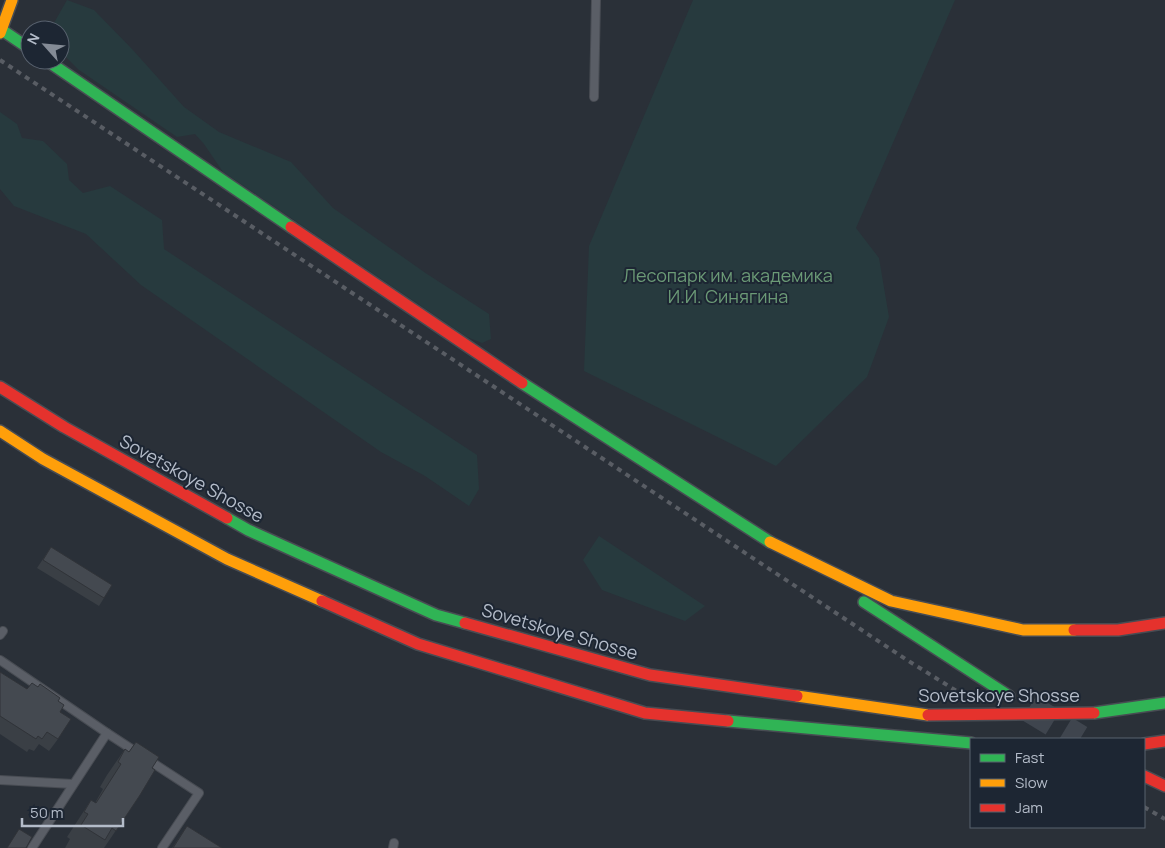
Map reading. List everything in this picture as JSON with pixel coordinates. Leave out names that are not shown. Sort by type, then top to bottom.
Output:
[{"type":"main road","points":[[12,0],[1,31],[20,43]]},
{"type":"main road","points":[[61,70],[504,372],[936,647],[1008,696]]},
{"type":"main road","name":"Sovetskoye Shosse","points":[[0,387],[64,427],[248,530],[436,615],[650,675],[928,715],[1094,713],[1165,703]]},
{"type":"main road","points":[[0,431],[43,459],[227,559],[418,644],[645,713],[970,743]]},
{"type":"main road","points":[[770,542],[892,601],[1023,630],[1118,630],[1165,623]]},
{"type":"main road","points":[[1145,744],[1165,741]]},
{"type":"main road","points":[[1145,776],[1165,786]]},
{"type":"lane","points":[[594,97],[596,0]]},
{"type":"lane","points":[[0,660],[199,793],[162,848]]},
{"type":"lane","points":[[32,848],[107,733]]},
{"type":"lane","points":[[0,780],[73,784]]},
{"type":"green space","points":[[67,0],[94,10],[184,107],[219,132],[291,162],[333,208],[427,274],[489,314],[491,339],[482,343],[467,337],[223,172],[195,134],[177,137],[79,70],[70,61],[70,20],[56,20]]},
{"type":"green space","name":"Лесопарк им. академика И.И. Синягина","points":[[693,0],[955,0],[856,228],[879,258],[889,317],[867,377],[776,466],[584,371],[589,246]]},
{"type":"green space","points":[[0,112],[17,124],[22,138],[43,141],[67,164],[69,180],[83,193],[110,186],[162,220],[164,249],[477,455],[479,489],[469,506],[425,476],[381,452],[141,285],[86,234],[14,206],[0,189]]},
{"type":"green space","points":[[599,536],[705,606],[685,621],[602,590],[583,560]]},
{"type":"building","points":[[51,547],[112,585],[104,598],[43,560]]},
{"type":"building","points":[[0,672],[27,689],[32,683],[38,687],[40,684],[60,698],[58,701],[64,705],[60,712],[71,719],[58,739],[47,732],[42,739],[38,736],[36,739],[0,716]]},
{"type":"building","points":[[136,742],[159,757],[152,768],[155,770],[116,831],[112,828],[105,840],[81,825],[88,814],[84,812],[91,800],[96,803],[121,764],[118,762],[125,749],[129,752]]},
{"type":"building","points":[[187,826],[222,848],[173,848]]},
{"type":"building","points":[[19,829],[32,837],[26,848],[7,848]]},
{"type":"tunnel","points":[[1029,708],[1078,738]]},
{"type":"railway","points":[[0,60],[907,660],[963,695]]},
{"type":"railway","points":[[1145,808],[1165,819]]},
{"type":"traffic: fast","points":[[2,30],[20,42]]},
{"type":"traffic: fast","points":[[61,70],[291,227]]},
{"type":"traffic: fast","points":[[522,383],[770,542]]},
{"type":"traffic: fast","points":[[227,518],[248,530],[436,615],[465,623]]},
{"type":"traffic: fast","points":[[864,602],[1009,696]]},
{"type":"traffic: fast","points":[[1094,713],[1165,703]]},
{"type":"traffic: fast","points":[[728,721],[970,743]]},
{"type":"traffic: slow","points":[[0,33],[12,0]]},
{"type":"traffic: slow","points":[[0,431],[43,459],[227,559],[322,601]]},
{"type":"traffic: slow","points":[[770,542],[891,601],[1023,630],[1074,630]]},
{"type":"traffic: slow","points":[[797,696],[928,715]]},
{"type":"traffic: jam","points":[[291,227],[522,383]]},
{"type":"traffic: jam","points":[[0,387],[64,427],[227,518]]},
{"type":"traffic: jam","points":[[322,601],[418,644],[645,713],[728,721]]},
{"type":"traffic: jam","points":[[465,623],[650,675],[797,696]]},
{"type":"traffic: jam","points":[[1074,630],[1118,630],[1165,623]]},
{"type":"traffic: jam","points":[[928,715],[1094,713]]},
{"type":"traffic: jam","points":[[1145,744],[1165,741]]},
{"type":"traffic: jam","points":[[1145,776],[1165,786]]}]
